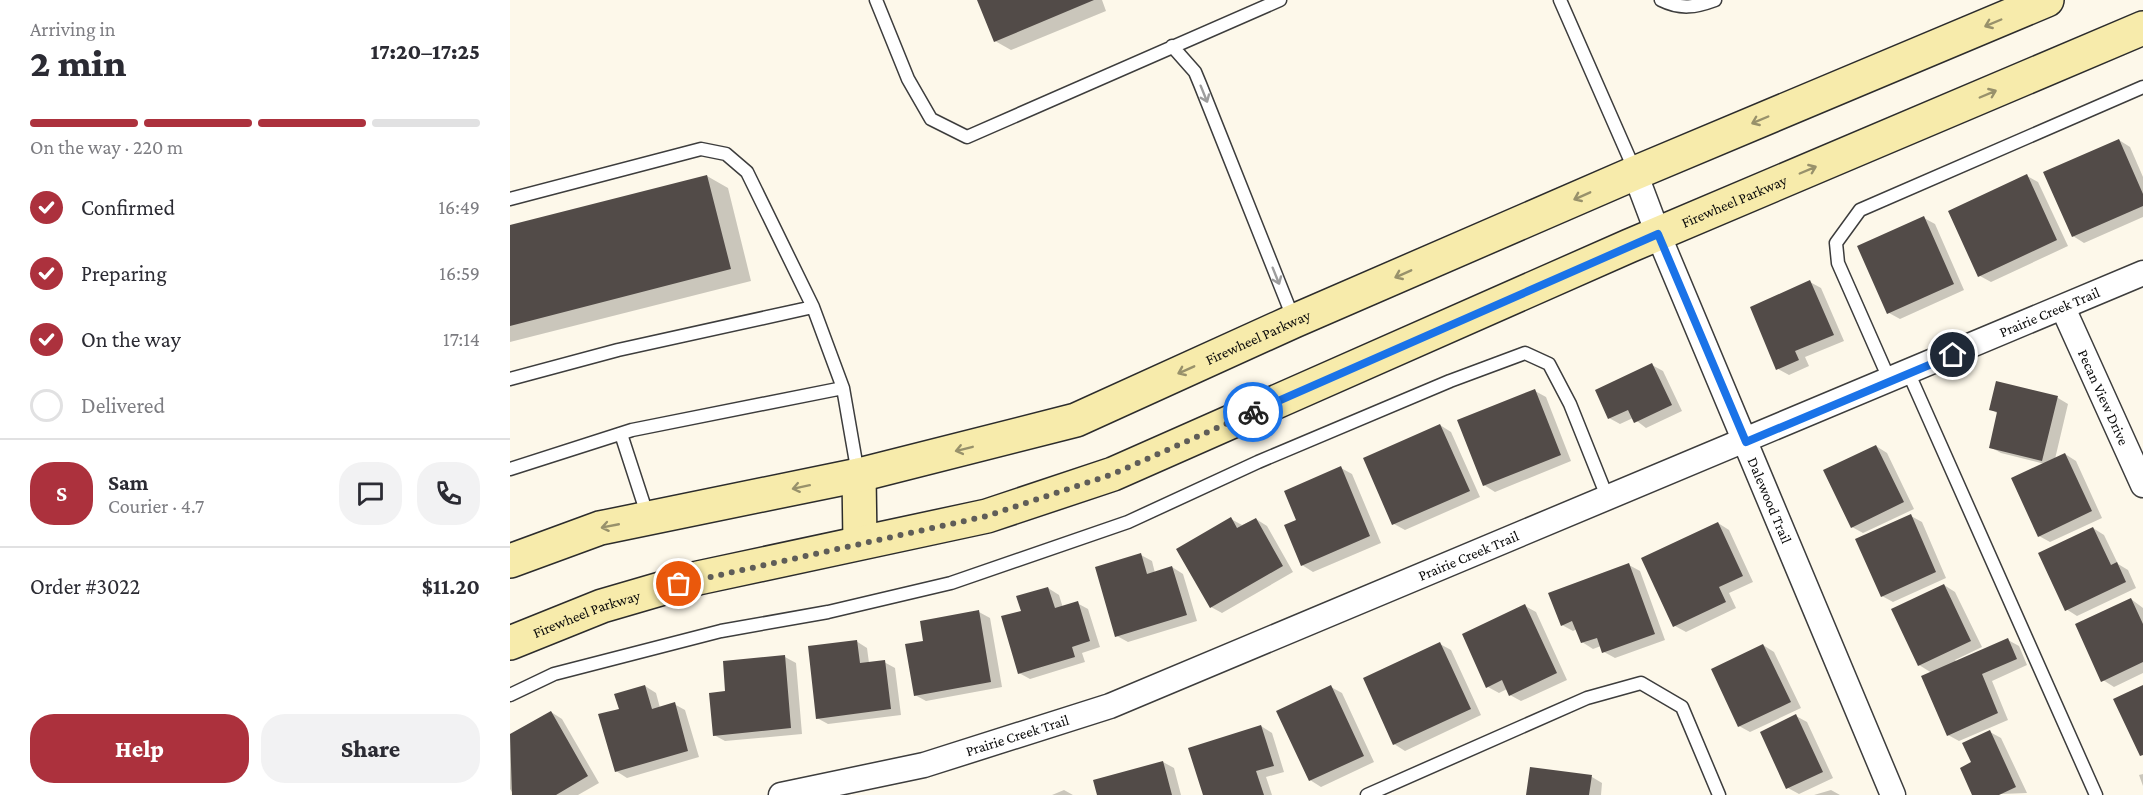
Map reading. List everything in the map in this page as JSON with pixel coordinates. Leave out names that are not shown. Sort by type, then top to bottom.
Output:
[{"type":"main road","name":"Firewheel Parkway","points":[[510,561],[600,528],[859,475],[1076,420],[1294,321],[1635,172],[2047,0]]},
{"type":"main road","name":"Firewheel Parkway","points":[[510,643],[602,606],[699,578],[987,516],[1113,474],[1658,234],[2143,28]]},
{"type":"main road","points":[[859,475],[860,542]]},
{"type":"street","name":"Dalewood Trail","points":[[1635,172],[1658,234],[1893,795]]},
{"type":"street","name":"Prairie Creek Trail","points":[[781,795],[924,765],[1110,706],[1746,442],[2143,273]]},
{"type":"street","name":"Pecan View Drive","points":[[2063,308],[2143,485]]},
{"type":"lane","points":[[876,0],[908,80],[931,119],[967,137],[1280,0]]},
{"type":"lane","points":[[1560,0],[1635,172]]},
{"type":"lane","points":[[1661,0],[1672,6],[1695,8],[1715,0]]},
{"type":"lane","points":[[1172,46],[1198,78],[1294,321]]},
{"type":"lane","points":[[2097,795],[1899,377],[1838,263],[1836,243],[1860,210],[2143,87]]},
{"type":"lane","points":[[510,199],[701,149],[726,154],[747,172],[813,307],[843,388],[859,475]]},
{"type":"lane","points":[[510,379],[628,348],[813,307]]},
{"type":"lane","points":[[510,695],[554,674],[710,634],[828,612],[951,583],[1128,522],[1269,458],[1450,381],[1525,353],[1549,364],[1570,404],[1608,499]]},
{"type":"lane","points":[[510,469],[621,434],[843,388]]},
{"type":"lane","points":[[621,434],[648,518]]},
{"type":"lane","points":[[1367,795],[1587,698],[1641,683],[1682,707],[1719,795]]},
{"type":"building","points":[[977,0],[1094,0],[994,42]]},
{"type":"building","points":[[2119,139],[2143,194],[2143,206],[2072,237],[2043,172]]},
{"type":"building","points":[[2027,174],[2057,240],[1978,277],[1948,211]]},
{"type":"building","points":[[707,175],[731,269],[510,326],[510,225]]},
{"type":"building","points":[[1924,216],[1954,284],[1887,314],[1857,246]]},
{"type":"building","points":[[1810,280],[1834,335],[1795,351],[1799,360],[1776,370],[1750,307]]},
{"type":"building","points":[[1652,363],[1672,405],[1634,423],[1628,410],[1608,419],[1595,390]]},
{"type":"building","points":[[1996,381],[2058,396],[2042,461],[1989,448],[1997,412],[1989,410]]},
{"type":"building","points":[[1535,389],[1561,455],[1483,486],[1457,420]]},
{"type":"building","points":[[1440,424],[1470,491],[1392,525],[1363,458]]},
{"type":"building","points":[[1876,445],[1904,502],[1851,528],[1823,470]]},
{"type":"building","points":[[2065,453],[2092,511],[2038,537],[2011,478]]},
{"type":"building","points":[[1341,466],[1370,536],[1301,566],[1284,525],[1296,520],[1284,491]]},
{"type":"building","points":[[1911,514],[1936,572],[1881,597],[1855,539]]},
{"type":"building","points":[[1231,517],[1237,528],[1256,518],[1283,566],[1210,608],[1176,549]]},
{"type":"building","points":[[1718,522],[1743,576],[1719,587],[1726,602],[1673,627],[1641,558]]},
{"type":"building","points":[[2093,527],[2111,565],[2117,562],[2126,582],[2065,611],[2038,553]]},
{"type":"building","points":[[1141,553],[1147,574],[1172,566],[1187,615],[1115,637],[1095,567]]},
{"type":"building","points":[[1629,563],[1655,634],[1602,653],[1597,638],[1581,643],[1572,621],[1561,626],[1548,593]]},
{"type":"building","points":[[1944,584],[1971,641],[1918,666],[1891,609]]},
{"type":"building","points":[[1048,587],[1055,608],[1078,601],[1090,641],[1072,647],[1075,657],[1018,674],[1001,616],[1021,611],[1016,596]]},
{"type":"building","points":[[2131,598],[2143,624],[2143,662],[2101,682],[2075,624]]},
{"type":"building","points":[[1525,604],[1557,673],[1509,696],[1502,680],[1486,688],[1462,634]]},
{"type":"building","points":[[979,610],[991,682],[914,696],[905,644],[923,641],[920,621]]},
{"type":"building","points":[[2008,638],[2017,659],[1982,674],[1998,713],[1947,736],[1921,676]]},
{"type":"building","points":[[857,640],[860,663],[885,660],[891,709],[816,719],[808,646]]},
{"type":"building","points":[[1440,642],[1471,709],[1393,745],[1363,678]]},
{"type":"building","points":[[1763,644],[1791,702],[1738,727],[1711,669]]},
{"type":"building","points":[[785,655],[791,728],[713,736],[709,693],[725,691],[723,661]]},
{"type":"building","points":[[645,685],[652,709],[675,702],[688,751],[615,772],[598,714],[619,709],[614,694]]},
{"type":"building","points":[[1331,685],[1364,756],[1309,781],[1276,711]]},
{"type":"building","points":[[2143,685],[2143,755],[2140,756],[2113,699]]},
{"type":"building","points":[[551,711],[588,776],[556,795],[512,795],[510,734]]},
{"type":"building","points":[[1796,714],[1823,772],[1786,789],[1760,732]]},
{"type":"building","points":[[1261,725],[1274,766],[1256,771],[1264,795],[1203,795],[1188,748]]},
{"type":"building","points":[[1990,730],[2016,787],[1999,795],[1972,795],[1960,768],[1971,762],[1962,743]]},
{"type":"building","points":[[1163,761],[1172,795],[1097,795],[1093,780]]},
{"type":"building","points":[[1530,767],[1592,775],[1589,795],[1526,795]]},
{"type":"way so far","points":[[679,584],[860,542],[987,516],[1113,474],[1253,412]]},
{"type":"route","points":[[1253,412],[1658,234],[1746,442],[1953,355]]}]
